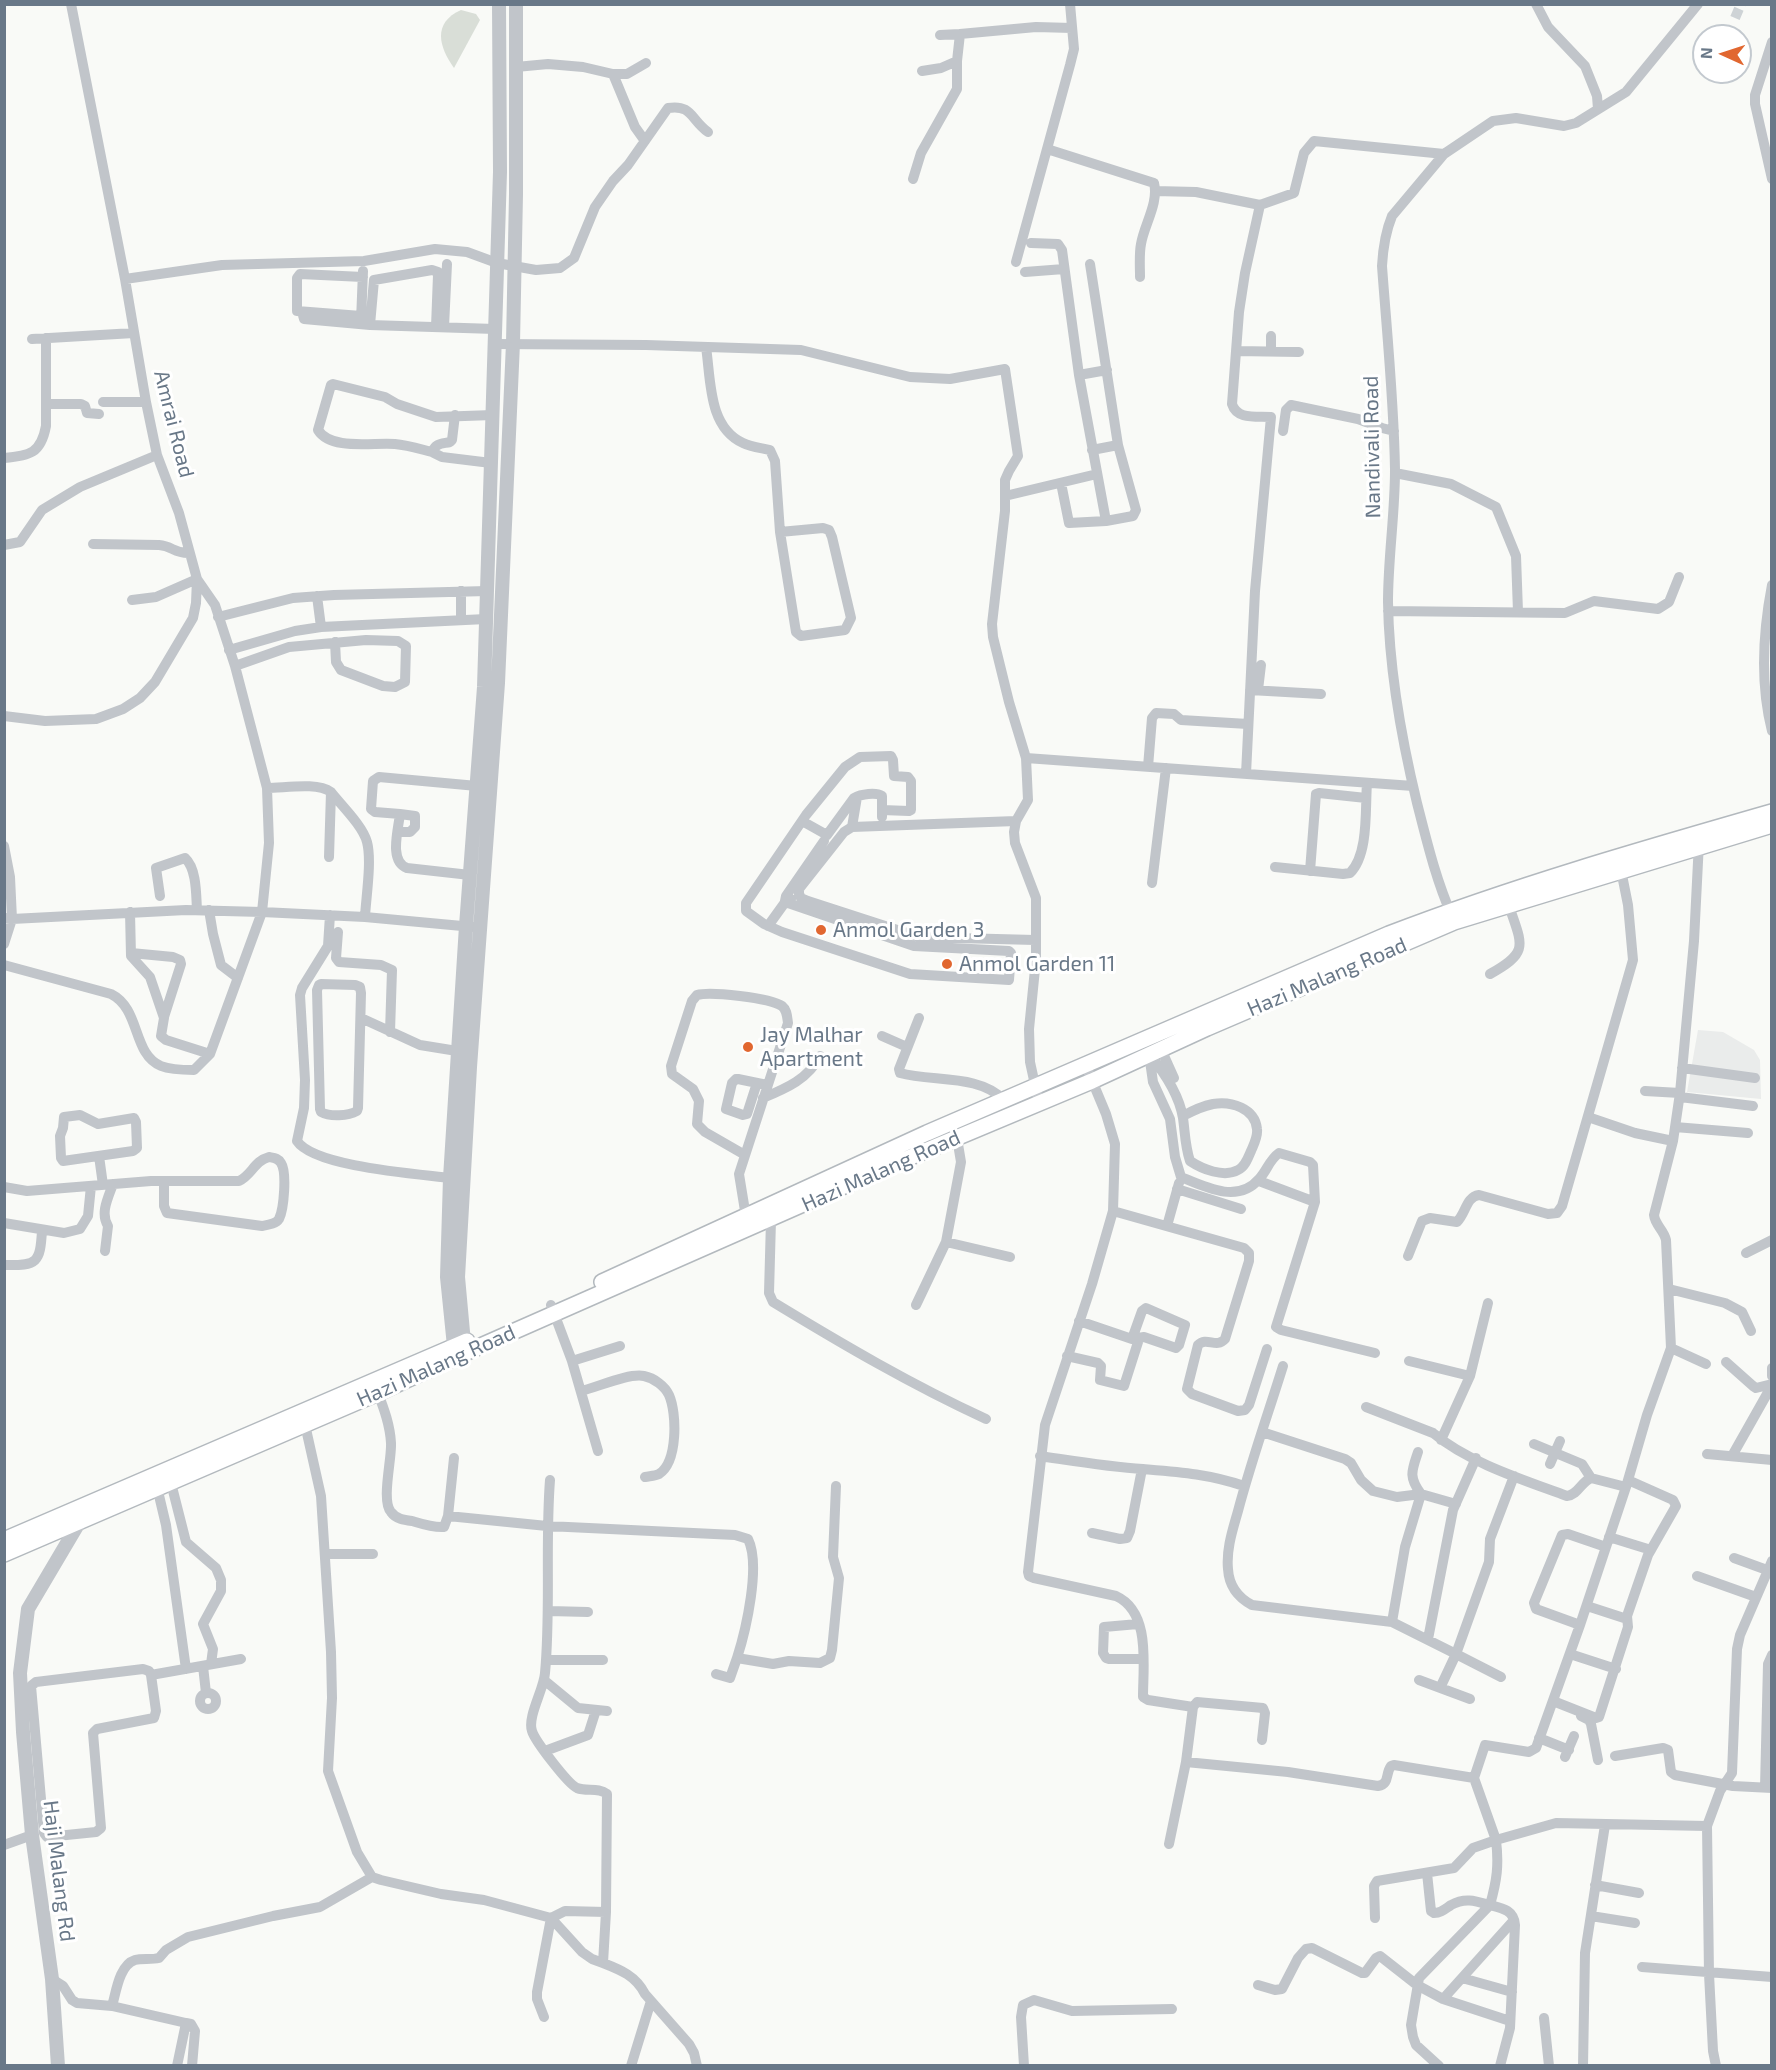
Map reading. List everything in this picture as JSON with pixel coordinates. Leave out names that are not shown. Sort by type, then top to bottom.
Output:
[{"type":"main road","name":"Hazi Malang Road","points":[[1452,916],[1509,906],[1621,870],[1772,812]]},
{"type":"main road","name":"Hazi Malang Road","points":[[4,1540],[66,1520],[165,1479],[768,1214],[1092,1082],[1151,1048],[1281,988],[1389,934],[1452,916],[1635,851],[1772,825]]},
{"type":"main road","name":"Hazi Malang Road","points":[[553,1310],[746,1217],[768,1214],[927,1133],[1086,1066],[1151,1048]]},
{"type":"main road","name":"Hazi Malang Road","points":[[304,1418],[378,1393],[461,1349]]},
{"type":"main road","name":"Hazi Malang Road","points":[[4,1554],[66,1520]]},
{"type":"street","name":"Amrai Road","points":[[4,716],[45,721],[96,719],[123,709],[140,698],[155,682],[193,618],[198,579],[179,513],[157,455],[125,279],[70,4]]},
{"type":"street","points":[[461,1349],[447,1277],[457,1051],[484,687],[500,193],[499,4]]},
{"type":"street","points":[[461,1349],[458,1277],[470,1067],[498,683],[513,344],[516,4]]},
{"type":"street","points":[[1016,262],[1074,49],[1070,4]]},
{"type":"street","points":[[1536,4],[1548,27],[1586,66],[1597,96],[1598,109]]},
{"type":"street","name":"Nandivali Road","points":[[1452,916],[1430,856],[1394,691],[1388,611],[1395,473],[1394,430],[1382,266],[1383,246],[1392,216],[1443,154],[1493,122],[1516,118],[1564,126],[1576,123],[1626,92],[1698,4]]},
{"type":"street","points":[[940,35],[1036,27],[1072,28]]},
{"type":"street","points":[[913,179],[921,153],[957,89],[960,34]]},
{"type":"street","points":[[1772,42],[1755,95],[1772,179]]},
{"type":"street","points":[[922,71],[941,68],[957,61]]},
{"type":"street","points":[[516,67],[548,64],[627,74],[646,63]]},
{"type":"street","points":[[613,74],[635,127],[645,141]]},
{"type":"street","points":[[125,279],[222,265],[364,261],[435,249],[467,252],[497,263],[536,270],[560,267],[574,258],[595,207],[668,108],[679,106],[691,112],[697,125],[708,132]]},
{"type":"street","points":[[1155,191],[1196,192],[1260,205],[1294,193],[1304,153],[1314,141],[1443,154]]},
{"type":"street","points":[[1047,149],[1154,183],[1155,191],[1141,244],[1140,277]]},
{"type":"street","points":[[500,193],[516,194]]},
{"type":"street","points":[[1254,690],[1255,591],[1270,417],[1240,415],[1234,410],[1232,404],[1245,273],[1260,205]]},
{"type":"street","points":[[1031,243],[1058,244],[1062,250],[1079,375],[1106,522]]},
{"type":"street","points":[[364,261],[364,322]]},
{"type":"street","points":[[440,327],[447,264]]},
{"type":"street","points":[[1060,483],[1069,523],[1106,522],[1133,516],[1136,512],[1118,445],[1090,264]]},
{"type":"street","points":[[1025,272],[1065,269]]},
{"type":"street","points":[[364,322],[374,280],[432,270],[438,272],[440,327]]},
{"type":"street","points":[[363,277],[300,274],[297,278],[296,309],[302,312],[304,319],[495,329]]},
{"type":"street","points":[[32,339],[134,333]]},
{"type":"street","points":[[1271,352],[1272,336]]},
{"type":"street","points":[[4,458],[22,457],[38,448],[43,440],[46,426],[46,338]]},
{"type":"street","points":[[495,344],[801,350],[910,377],[951,380],[1005,369],[1018,456],[1005,480],[999,569],[993,611],[993,637],[1026,758],[1028,800],[1016,821],[1014,832],[1015,843],[1036,898],[1036,959],[1029,1029],[1030,1062],[1039,1103]]},
{"type":"street","points":[[706,347],[716,414],[725,431],[743,443],[771,450],[775,460],[780,532],[796,632],[801,636],[810,636],[845,630],[851,618],[829,530],[824,528],[780,532]]},
{"type":"street","points":[[1236,351],[1299,352]]},
{"type":"street","points":[[1079,375],[1107,370]]},
{"type":"street","points":[[491,463],[442,458],[432,452],[387,444],[349,445],[321,435],[318,430],[331,385],[336,384],[386,397],[397,404],[436,417],[493,415]]},
{"type":"street","points":[[103,402],[146,402]]},
{"type":"street","points":[[46,404],[81,404],[85,406],[87,413],[99,414]]},
{"type":"street","points":[[1283,431],[1286,410],[1291,405],[1358,419],[1394,430]]},
{"type":"street","points":[[432,452],[434,447],[452,440],[455,415]]},
{"type":"street","points":[[1092,450],[1118,445]]},
{"type":"street","points":[[4,545],[20,542],[42,510],[80,487],[157,455]]},
{"type":"street","points":[[1395,473],[1451,484],[1496,507],[1516,556],[1518,612]]},
{"type":"street","points":[[1005,496],[1097,474]]},
{"type":"street","points":[[93,544],[168,546],[180,554],[190,553]]},
{"type":"street","points":[[1388,611],[1565,613],[1594,601],[1658,609],[1669,602],[1678,577]]},
{"type":"street","points":[[4,965],[100,991],[121,999],[128,1008],[139,1038],[150,1058],[161,1066],[194,1070],[210,1054],[262,912],[269,843],[267,788],[235,666],[215,605],[198,579],[156,597],[132,600]]},
{"type":"street","points":[[1772,585],[1764,684],[1772,731]]},
{"type":"street","points":[[461,591],[461,620]]},
{"type":"street","points":[[219,617],[276,601],[317,596],[487,591]]},
{"type":"street","points":[[317,596],[321,627]]},
{"type":"street","points":[[229,650],[321,627],[486,619]]},
{"type":"street","points":[[235,666],[290,647],[335,642],[366,640],[402,643],[407,651],[405,682],[395,687],[383,686],[341,670],[336,662],[335,642]]},
{"type":"street","points":[[1246,774],[1248,724],[1261,665]]},
{"type":"street","points":[[1254,690],[1321,694]]},
{"type":"street","points":[[1148,767],[1152,718],[1156,712],[1174,714],[1181,720],[1248,724]]},
{"type":"street","points":[[882,810],[911,810],[911,781],[908,777],[894,776],[891,756],[860,757],[844,767],[802,820],[745,906],[746,911],[768,926],[782,932],[910,974],[1009,980],[1011,953],[985,945]]},
{"type":"street","points":[[1026,758],[1413,786]]},
{"type":"street","points":[[1152,883],[1166,768]]},
{"type":"street","points":[[398,832],[410,832],[415,826],[415,816],[373,811],[371,809],[373,781],[376,778],[477,786]]},
{"type":"street","points":[[1275,867],[1350,873],[1360,859],[1363,847],[1367,783]]},
{"type":"street","points":[[267,788],[317,787],[331,792],[367,841],[365,917]]},
{"type":"street","points":[[329,857],[331,792]]},
{"type":"street","points":[[802,820],[827,835],[857,797],[881,794],[881,825]]},
{"type":"street","points":[[1310,871],[1316,794],[1366,798]]},
{"type":"street","points":[[852,827],[857,797]]},
{"type":"street","points":[[400,814],[396,860],[401,866],[470,875]]},
{"type":"street","points":[[768,926],[786,901],[784,898],[797,889],[819,857],[852,827],[1016,821]]},
{"type":"street","points":[[1440,2066],[1416,2045],[1413,2037],[1411,2025],[1419,1978],[1490,1905],[1498,1878],[1499,1860],[1496,1840],[1474,1778],[1485,1745],[1529,1752],[1536,1748],[1587,1606],[1647,1415],[1671,1348],[1665,1235],[1654,1221],[1654,1215],[1673,1141],[1680,1095],[1694,941],[1698,840]]},
{"type":"street","points":[[819,857],[824,842]]},
{"type":"street","points":[[4,846],[10,877],[4,944]]},
{"type":"street","points":[[160,896],[156,868],[187,859],[195,887],[197,910]]},
{"type":"street","points":[[1408,1256],[1422,1221],[1430,1218],[1457,1222],[1463,1216],[1469,1200],[1474,1196],[1479,1195],[1548,1214],[1557,1213],[1562,1206],[1633,960],[1628,905],[1621,870]]},
{"type":"street","points":[[797,889],[807,905]]},
{"type":"street","points":[[786,901],[807,905],[897,935],[908,945],[924,942],[985,945],[1035,940]]},
{"type":"street","points":[[1490,974],[1509,963],[1519,951],[1519,936],[1509,906]]},
{"type":"street","points":[[8,919],[209,910],[365,917],[481,927]]},
{"type":"street","points":[[209,910],[221,965],[238,978]]},
{"type":"street","points":[[130,912],[133,960],[150,977],[164,1017]]},
{"type":"street","points":[[330,915],[328,946],[300,995],[305,1080],[297,1141],[300,1146],[318,1155],[357,1167],[450,1178]]},
{"type":"street","points":[[338,932],[336,958],[339,962],[384,966],[392,970],[390,1032]]},
{"type":"street","points":[[131,952],[173,957],[180,960],[160,1036],[210,1054]]},
{"type":"street","points":[[319,985],[360,987],[361,1018],[357,1111],[351,1114],[323,1114],[320,1108],[317,990],[319,985]]},
{"type":"street","points":[[745,1155],[705,1132],[697,1124],[699,1101],[693,1089],[672,1074],[671,1066],[694,997],[701,994],[754,998],[780,1004],[785,1008],[788,1023],[762,1084],[763,1098],[745,1155],[739,1174],[746,1217]]},
{"type":"street","points":[[361,1018],[420,1045],[457,1051]]},
{"type":"street","points":[[919,1018],[899,1069],[900,1073],[971,1083],[996,1092],[1004,1100]]},
{"type":"street","points":[[882,1036],[907,1047]]},
{"type":"street","points":[[1151,1048],[1175,1081]]},
{"type":"street","points":[[1151,1048],[1166,1074],[1183,1116],[1186,1148],[1190,1161],[1197,1166],[1219,1173],[1229,1173],[1245,1165],[1256,1137],[1257,1126],[1250,1113],[1230,1103],[1225,1103],[1212,1104],[1183,1116]]},
{"type":"street","points":[[1151,1048],[1154,1082],[1170,1119],[1175,1157],[1181,1177],[1167,1226]]},
{"type":"street","points":[[763,1098],[804,1078],[814,1068],[820,1056]]},
{"type":"street","points":[[1086,1066],[1115,1144],[1113,1211],[1045,1425],[1028,1572],[1029,1576],[1123,1599],[1130,1607],[1143,1638],[1143,1697],[1192,1707]]},
{"type":"street","points":[[1682,1068],[1755,1078]]},
{"type":"street","points":[[1645,1091],[1753,1106]]},
{"type":"street","points":[[80,1114],[104,1125],[135,1119],[136,1149],[99,1156],[61,1160],[60,1136],[66,1116],[80,1114]]},
{"type":"street","points":[[1588,1117],[1635,1133],[1673,1141]]},
{"type":"street","points":[[1675,1127],[1748,1133]]},
{"type":"street","points":[[916,1305],[946,1242],[961,1162],[957,1138]]},
{"type":"street","points":[[1181,1177],[1211,1189],[1229,1193],[1245,1190],[1259,1181],[1272,1159],[1279,1154],[1307,1159],[1312,1165],[1315,1202],[1276,1327],[1375,1353]]},
{"type":"street","points":[[99,1156],[108,1185],[104,1214],[108,1226],[105,1251]]},
{"type":"street","points":[[4,1187],[27,1191],[151,1181],[239,1181],[247,1177],[255,1164],[268,1157],[282,1164],[285,1185],[277,1221],[262,1226],[168,1213],[164,1206],[164,1182]]},
{"type":"street","points":[[1259,1181],[1315,1202]]},
{"type":"street","points":[[4,1223],[64,1233],[80,1229],[88,1216],[91,1186]]},
{"type":"street","points":[[1177,1189],[1240,1209]]},
{"type":"street","points":[[1113,1211],[1244,1248],[1249,1253],[1249,1261],[1225,1339],[1217,1344],[1202,1341],[1198,1345],[1187,1389],[1192,1394],[1238,1411],[1245,1410],[1249,1405],[1267,1349]]},
{"type":"street","points":[[768,1214],[769,1293],[773,1302],[855,1352],[940,1398],[986,1419]]},
{"type":"street","points":[[4,1265],[25,1264],[37,1259],[40,1254],[42,1231]]},
{"type":"street","points":[[1746,1252],[1772,1240]]},
{"type":"street","points":[[946,1242],[1010,1257]]},
{"type":"street","points":[[1669,1289],[1725,1303],[1742,1312],[1750,1330]]},
{"type":"street","points":[[1441,1440],[1470,1376],[1488,1303]]},
{"type":"street","points":[[1067,1356],[1098,1363],[1101,1366],[1100,1380],[1124,1386],[1135,1339],[1142,1311],[1146,1308],[1185,1325],[1177,1348],[1147,1338],[1135,1339],[1079,1321]]},
{"type":"street","points":[[553,1310],[572,1361],[598,1451]]},
{"type":"street","points":[[572,1361],[620,1346]]},
{"type":"street","points":[[1671,1348],[1706,1364]]},
{"type":"street","points":[[1409,1361],[1470,1376]]},
{"type":"street","points":[[1726,1362],[1753,1386],[1772,1384]]},
{"type":"street","points":[[1283,1366],[1244,1486],[1227,1554],[1232,1586],[1240,1598],[1252,1605],[1392,1622],[1501,1677]]},
{"type":"street","points":[[1772,1368],[1772,1376]]},
{"type":"street","points":[[581,1392],[637,1376],[650,1378],[665,1389],[670,1397],[673,1413],[673,1452],[660,1473],[645,1477]]},
{"type":"street","points":[[1732,1456],[1767,1394],[1772,1391]]},
{"type":"street","points":[[378,1393],[388,1421],[391,1441],[387,1506],[391,1513],[399,1519],[444,1527],[448,1516],[454,1458]]},
{"type":"street","points":[[1366,1407],[1433,1433],[1441,1440],[1514,1476],[1567,1496],[1575,1494],[1586,1480],[1591,1478],[1627,1484],[1673,1500],[1676,1504],[1651,1550],[1627,1619],[1628,1627],[1616,1669],[1598,1718],[1552,1703]]},
{"type":"street","points":[[304,1418],[321,1496],[325,1554],[332,1675],[328,1771],[357,1852],[372,1877]]},
{"type":"street","points":[[1262,1432],[1346,1459],[1351,1462],[1361,1480],[1373,1491],[1397,1497],[1421,1494],[1456,1504]]},
{"type":"street","points":[[1550,1464],[1560,1441]]},
{"type":"street","points":[[1534,1444],[1582,1464],[1591,1478]]},
{"type":"street","points":[[1392,1622],[1406,1547],[1421,1494],[1412,1478],[1411,1469],[1418,1452]]},
{"type":"street","points":[[1707,1454],[1772,1460]]},
{"type":"street","points":[[1040,1456],[1216,1476],[1244,1486]]},
{"type":"street","points":[[1428,1639],[1456,1504],[1476,1458]]},
{"type":"street","points":[[1092,1533],[1120,1539],[1126,1538],[1130,1531],[1142,1469]]},
{"type":"street","points":[[1440,1688],[1456,1654],[1489,1562],[1490,1539],[1514,1476]]},
{"type":"street","points":[[165,1479],[186,1542],[216,1569],[221,1580],[221,1591],[203,1624],[213,1649],[207,1665],[206,1694]]},
{"type":"street","points":[[165,1479],[166,1525],[186,1669]]},
{"type":"street","points":[[550,1480],[547,1526],[549,1611],[546,1660],[544,1680],[531,1725],[532,1731],[545,1751],[572,1785],[585,1790],[602,1790],[607,1794],[603,1963]]},
{"type":"street","points":[[737,1658],[773,1664],[789,1661],[820,1663],[830,1658],[839,1578],[833,1557],[836,1486]]},
{"type":"street","name":"Haji Malang Rd","points":[[58,2066],[52,1979],[32,1835],[22,1732],[20,1673],[28,1609],[83,1513]]},
{"type":"street","points":[[448,1516],[547,1526],[735,1535],[748,1539],[753,1549],[753,1568],[743,1639],[730,1678],[716,1674]]},
{"type":"street","points":[[1580,1625],[1536,1609],[1534,1603],[1562,1535],[1568,1534],[1651,1550]]},
{"type":"street","points":[[325,1554],[373,1554]]},
{"type":"street","points":[[1716,2066],[1708,1974],[1707,1826],[1720,1791],[1732,1773],[1737,1649],[1740,1635],[1769,1566],[1734,1558]]},
{"type":"street","points":[[1697,1576],[1756,1597]]},
{"type":"street","points":[[1587,1606],[1627,1619]]},
{"type":"street","points":[[549,1611],[588,1612]]},
{"type":"street","points":[[1138,1624],[1104,1627],[1103,1653],[1109,1659],[1143,1659]]},
{"type":"street","points":[[1570,1654],[1616,1669]]},
{"type":"street","points":[[1615,1756],[1652,1748],[1663,1748],[1668,1750],[1672,1774],[1733,1786],[1768,1788],[1768,1664],[1772,1655]]},
{"type":"street","points":[[152,1675],[242,1659]]},
{"type":"street","points":[[546,1660],[603,1660]]},
{"type":"street","points":[[143,1669],[152,1675],[156,1711],[154,1718],[97,1729],[93,1733],[101,1828],[96,1832],[47,1837],[44,1833],[30,1691],[33,1684],[143,1669]]},
{"type":"street","points":[[544,1680],[578,1708],[601,1711],[588,1735],[545,1751]]},
{"type":"street","points":[[1419,1680],[1470,1699]]},
{"type":"street","points":[[1169,1844],[1186,1762],[1192,1707],[1200,1702],[1263,1708],[1265,1713],[1262,1740]]},
{"type":"street","points":[[1552,1703],[1589,1720],[1598,1760]]},
{"type":"street","points":[[1539,1738],[1567,1753],[1574,1736]]},
{"type":"street","points":[[1186,1762],[1288,1772],[1378,1786],[1383,1785],[1387,1780],[1388,1770],[1394,1765],[1474,1778]]},
{"type":"street","points":[[1375,1918],[1374,1886],[1377,1881],[1454,1868],[1473,1848],[1556,1822],[1707,1826]]},
{"type":"street","points":[[1583,2066],[1585,1953],[1605,1825]]},
{"type":"street","points":[[4,1845],[32,1835]]},
{"type":"street","points":[[1427,1873],[1431,1911],[1434,1913],[1454,1903],[1472,1900],[1507,1909],[1514,1920],[1510,2021],[1500,2066]]},
{"type":"street","points":[[112,2006],[123,1971],[135,1960],[159,1958],[166,1950],[188,1937],[320,1907],[372,1877],[441,1894],[484,1900],[551,1918],[582,1952],[634,1979],[689,2044],[697,2066]]},
{"type":"street","points":[[1595,1885],[1639,1893]]},
{"type":"street","points":[[551,1918],[565,1911],[606,1912]]},
{"type":"street","points":[[1591,1916],[1635,1923]]},
{"type":"street","points":[[544,2017],[537,1999],[537,1992],[551,1918]]},
{"type":"street","points":[[1443,1999],[1514,1920]]},
{"type":"street","points":[[1258,1985],[1275,1990],[1282,1989],[1302,1952],[1312,1948],[1362,1973],[1368,1970],[1376,1958],[1384,1957],[1418,1985],[1443,1999],[1510,2021]]},
{"type":"street","points":[[1641,1967],[1708,1974],[1772,1977]]},
{"type":"street","points":[[1462,1978],[1512,1992]]},
{"type":"street","points":[[52,1979],[63,1986],[72,2000],[77,2002],[174,2018],[190,2024],[195,2031],[192,2066]]},
{"type":"street","points":[[1024,2066],[1021,2017],[1023,2005],[1034,2000],[1071,2011],[1172,2009]]},
{"type":"street","points":[[631,2066],[651,2001]]},
{"type":"street","points":[[1544,2018],[1549,2066]]},
{"type":"street","points":[[177,2066],[186,2023]]},
{"type":"shaded area","points":[[461,10],[476,14],[480,20],[454,68],[445,52],[441,36],[446,22]]},
{"type":"shaded area","points":[[1698,1030],[1723,1032],[1754,1050],[1760,1060],[1761,1099],[1687,1092]]},
{"type":"tunnel","points":[[1735,18],[1741,4]]},
{"type":"place","name":"Anmol Garden 3","points":[[821,930]]},
{"type":"place","name":"Anmol Garden 11","points":[[947,964]]},
{"type":"place","name":"Jay Malhar Apartment","points":[[748,1047]]}]
